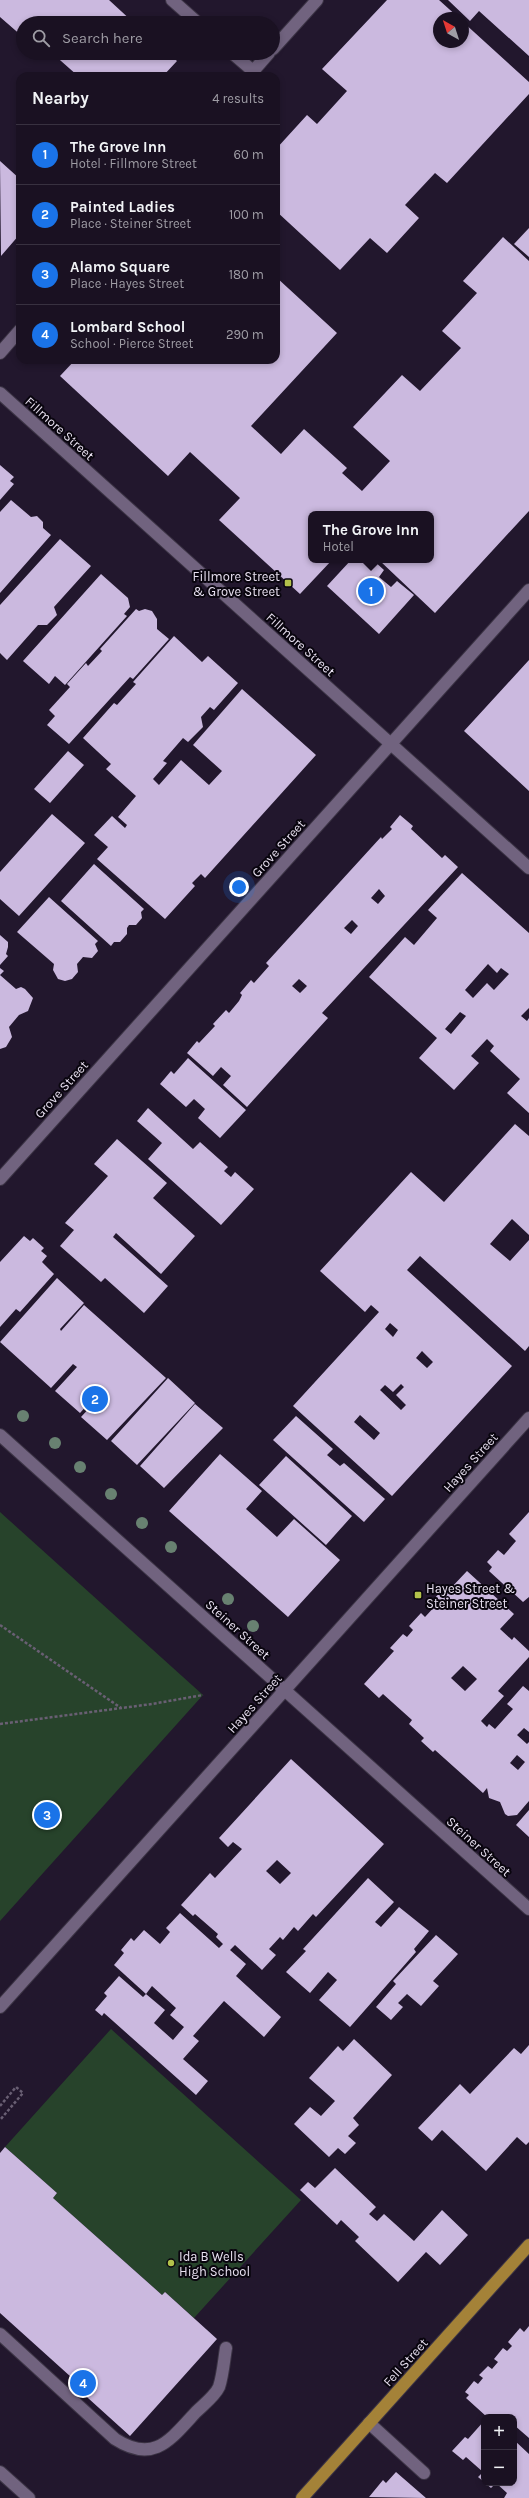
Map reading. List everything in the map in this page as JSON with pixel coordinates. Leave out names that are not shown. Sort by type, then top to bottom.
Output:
[{"type":"main road","name":"Fell Street","points":[[302,2498],[529,2245]]},
{"type":"street","points":[[172,0],[190,16]]},
{"type":"street","points":[[280,41],[317,0]]},
{"type":"street","points":[[238,60],[249,72]]},
{"type":"street","points":[[253,72],[263,60]]},
{"type":"street","points":[[0,353],[16,335]]},
{"type":"street","name":"Fillmore Street","points":[[0,393],[529,868]]},
{"type":"street","name":"Grove Street","points":[[0,1178],[529,590]]},
{"type":"street","name":"Hayes Street","points":[[0,2007],[529,1418]]},
{"type":"street","name":"Steiner Street","points":[[0,1435],[529,1909]]},
{"type":"street","points":[[0,2334],[115,2439],[129,2448],[140,2450],[160,2446],[171,2438],[218,2388],[226,2348]]},
{"type":"street","points":[[369,2423],[424,2473]]},
{"type":"street","points":[[0,2472],[29,2498]]},
{"type":"path","points":[[0,1625],[121,1708]]},
{"type":"path","points":[[0,1724],[121,1708],[203,1695]]},
{"type":"path","points":[[0,2106],[16,2087],[23,2094],[0,2120]]},
{"type":"green space","points":[[0,1512],[203,1695],[0,1921]]},
{"type":"green space","points":[[111,2029],[301,2200],[194,2318],[165,2292],[162,2295],[53,2198],[57,2193],[5,2147]]},
{"type":"building","points":[[0,0],[109,0],[126,16],[16,16],[16,31],[0,17]]},
{"type":"building","points":[[387,0],[439,0],[452,12],[433,12],[433,48],[469,48],[469,27],[529,82],[529,94],[447,183],[435,173],[405,205],[419,218],[387,253],[370,238],[340,270],[280,215],[280,145],[307,115],[317,124],[347,91],[322,69]]},
{"type":"building","points":[[448,0],[529,0],[529,56],[479,11],[470,21],[469,12],[461,12]]},
{"type":"building","points":[[60,60],[177,61],[167,72],[73,72]]},
{"type":"building","points":[[0,161],[16,175],[16,239],[1,256]]},
{"type":"building","points":[[529,228],[529,257],[514,244]]},
{"type":"building","points":[[503,237],[529,261],[529,511],[435,613],[382,563],[434,563],[434,511],[308,511],[308,563],[329,563],[300,594],[219,520],[240,498],[190,452],[168,476],[60,376],[71,364],[280,364],[280,281],[337,333],[251,426],[281,454],[304,429],[347,468],[342,473],[362,491],[390,461],[353,427],[402,375],[420,391],[461,348],[442,331],[477,293],[463,281]]},
{"type":"building","points":[[0,465],[14,477],[10,481],[14,484],[0,500]]},
{"type":"building","points":[[11,500],[31,517],[37,516],[43,522],[43,528],[51,535],[0,593],[0,512]]},
{"type":"building","points":[[60,539],[91,566],[54,607],[57,615],[47,625],[38,625],[7,660],[0,653],[0,605]]},
{"type":"building","points":[[348,563],[376,563],[384,570],[379,577],[391,587],[397,581],[414,595],[379,634],[327,586]]},
{"type":"building","points":[[101,574],[128,598],[130,607],[124,614],[127,616],[65,685],[55,676],[49,684],[23,661]]},
{"type":"building","points":[[136,609],[139,611],[145,609],[152,611],[157,619],[157,629],[169,639],[133,679],[130,677],[69,744],[47,725],[55,716],[49,710],[70,687],[67,684],[86,663],[88,666],[102,651],[100,649]]},
{"type":"building","points":[[174,636],[202,662],[208,656],[238,683],[214,710],[210,707],[201,717],[203,727],[188,742],[183,738],[163,761],[167,763],[153,779],[159,785],[181,760],[209,785],[222,771],[193,745],[242,689],[316,755],[205,878],[201,874],[192,883],[195,886],[165,919],[97,859],[108,847],[94,835],[112,816],[125,828],[127,825],[118,817],[136,796],[106,769],[111,764],[83,738],[114,703],[117,705],[136,684],[133,682]]},
{"type":"building","points":[[529,660],[529,791],[464,731]]},
{"type":"building","points":[[68,751],[84,765],[50,803],[34,789]]},
{"type":"building","points":[[52,814],[85,843],[19,916],[0,899],[0,872]]},
{"type":"building","points":[[400,815],[413,826],[411,829],[442,858],[445,855],[458,867],[322,1013],[328,1018],[247,1107],[223,1085],[231,1076],[221,1067],[213,1076],[187,1053],[197,1041],[199,1043],[215,1026],[213,1024],[226,1010],[229,1013],[239,1001],[242,995],[240,993],[251,980],[254,983],[269,966],[266,963],[381,837],[382,839],[392,829],[390,827]],"holes":[[[379,889],[385,896],[378,904],[371,898]],[[352,920],[358,926],[351,934],[344,928]],[[299,979],[307,986],[300,993],[292,986]]]},
{"type":"building","points":[[94,864],[144,909],[141,912],[142,918],[136,925],[129,925],[127,928],[127,934],[120,942],[114,942],[111,946],[61,901]]},
{"type":"building","points":[[462,873],[529,933],[529,1008],[521,1016],[527,1021],[529,1018],[529,1113],[507,1093],[520,1079],[490,1051],[494,1046],[487,1039],[471,1056],[479,1063],[454,1090],[419,1058],[437,1038],[369,977],[405,937],[414,945],[437,918],[428,910]],"holes":[[[488,964],[497,973],[501,968],[509,974],[494,990],[487,983],[473,998],[465,990]],[[460,1012],[466,1016],[451,1034],[445,1029]]]},
{"type":"building","points":[[49,897],[98,941],[95,944],[98,951],[92,958],[83,957],[77,964],[78,972],[72,979],[65,981],[58,979],[53,970],[54,964],[17,932]]},
{"type":"building","points":[[0,935],[8,942],[6,954],[8,956],[0,965]]},
{"type":"building","points":[[0,968],[4,971],[0,975]]},
{"type":"building","points":[[0,975],[16,989],[21,987],[25,989],[33,998],[28,1011],[19,1015],[9,1027],[12,1037],[6,1047],[0,1049]]},
{"type":"building","points":[[188,1058],[246,1110],[220,1138],[198,1118],[205,1109],[194,1099],[186,1107],[160,1084],[171,1071],[174,1074]]},
{"type":"building","points":[[148,1108],[193,1149],[200,1142],[228,1167],[224,1171],[231,1177],[235,1172],[254,1189],[221,1225],[148,1159],[162,1143],[137,1121]]},
{"type":"building","points":[[515,1124],[529,1136],[529,1235],[512,1219],[490,1244],[510,1261],[529,1240],[529,1346],[525,1351],[420,1256],[407,1270],[512,1366],[392,1496],[293,1406],[379,1312],[371,1305],[365,1312],[320,1271],[411,1172],[444,1202]],"holes":[[[390,1323],[398,1330],[393,1337],[385,1329]],[[422,1351],[433,1362],[427,1368],[416,1358]],[[401,1384],[404,1387],[396,1395],[406,1405],[401,1410],[380,1390],[385,1385],[393,1392]],[[360,1415],[380,1433],[374,1440],[354,1422]]]},
{"type":"building","points":[[117,1139],[167,1183],[153,1198],[195,1236],[161,1274],[116,1233],[113,1237],[168,1286],[144,1313],[105,1278],[101,1282],[60,1246],[74,1230],[65,1223],[108,1176],[94,1164]]},
{"type":"building","points":[[24,1236],[30,1241],[33,1238],[44,1248],[41,1251],[47,1256],[42,1262],[54,1274],[20,1312],[16,1309],[0,1327],[0,1262]]},
{"type":"building","points":[[57,1278],[84,1303],[60,1329],[61,1331],[84,1305],[166,1378],[107,1440],[81,1417],[104,1392],[101,1390],[80,1413],[55,1391],[77,1367],[73,1364],[51,1388],[0,1342]]},
{"type":"building","points":[[168,1378],[195,1403],[137,1465],[111,1441]]},
{"type":"building","points":[[195,1404],[223,1428],[164,1488],[140,1466]]},
{"type":"building","points":[[296,1416],[333,1449],[327,1455],[340,1466],[344,1463],[385,1499],[364,1522],[273,1440]]},
{"type":"building","points":[[220,1454],[262,1491],[246,1509],[277,1537],[294,1519],[340,1560],[288,1617],[169,1511]]},
{"type":"building","points":[[286,1456],[352,1516],[326,1545],[259,1485]]},
{"type":"building","points":[[529,1512],[529,1597],[523,1602],[489,1571],[492,1567],[487,1562],[498,1550],[504,1555],[516,1541],[509,1534]]},
{"type":"building","points":[[467,1571],[514,1614],[500,1629],[512,1640],[514,1637],[529,1651],[529,1657],[498,1691],[504,1696],[481,1721],[487,1727],[489,1724],[495,1729],[513,1709],[507,1704],[523,1686],[529,1691],[529,1732],[524,1728],[517,1735],[527,1744],[529,1742],[529,1801],[517,1815],[508,1816],[505,1814],[500,1802],[489,1798],[487,1788],[483,1793],[435,1750],[433,1752],[421,1741],[424,1738],[409,1724],[412,1720],[383,1694],[379,1698],[364,1684],[394,1651],[390,1648],[403,1634],[407,1637],[413,1630],[409,1626],[421,1613],[425,1617],[437,1604],[433,1600],[446,1586],[450,1589]],"holes":[[[463,1666],[477,1679],[465,1691],[451,1678]],[[517,1755],[525,1762],[518,1770],[510,1763]]]},
{"type":"building","points":[[291,1759],[384,1844],[316,1917],[313,1914],[298,1931],[294,1927],[283,1940],[280,1937],[269,1949],[276,1955],[262,1970],[235,1945],[230,1950],[246,1964],[236,1976],[281,2017],[264,2037],[224,2001],[193,2036],[199,2041],[183,2059],[208,2081],[196,2095],[104,2013],[102,2016],[95,2010],[107,1996],[104,1993],[119,1976],[143,1997],[146,1994],[114,1965],[124,1953],[121,1950],[131,1938],[134,1941],[144,1930],[160,1944],[170,1932],[166,1928],[180,1913],[219,1948],[223,1944],[216,1937],[218,1934],[195,1914],[193,1916],[181,1905],[210,1873],[215,1878],[242,1849],[233,1842],[228,1847],[219,1838]],"holes":[[[277,1860],[291,1873],[280,1884],[266,1871]],[[152,1986],[176,2008],[170,2015],[184,2027],[173,2040],[154,2023],[165,2010],[146,1994]]]},
{"type":"building","points":[[529,1810],[529,1837],[516,1825]]},
{"type":"building","points":[[368,1878],[394,1902],[375,1922],[381,1927],[399,1907],[429,1931],[414,1949],[416,1952],[350,2027],[319,2000],[337,1980],[328,1972],[310,1993],[286,1972],[306,1951],[303,1949]]},
{"type":"building","points":[[436,1935],[458,1954],[433,1981],[439,1986],[421,2006],[407,1994],[398,2003],[403,2007],[391,2020],[376,2007],[396,1984],[393,1981]]},
{"type":"building","points":[[354,2039],[392,2075],[353,2118],[359,2125],[348,2136],[356,2143],[345,2154],[338,2148],[329,2157],[294,2124],[310,2107],[321,2116],[335,2101],[309,2078],[338,2046],[343,2051]]},
{"type":"building","points":[[529,2045],[529,2142],[526,2145],[517,2137],[486,2171],[442,2130],[432,2141],[418,2128],[460,2084],[470,2094],[514,2048],[521,2054]]},
{"type":"building","points":[[5,2147],[57,2193],[53,2198],[162,2295],[165,2292],[217,2339],[130,2436],[78,2389],[81,2386],[0,2313],[0,2153]]},
{"type":"building","points":[[335,2168],[376,2207],[369,2214],[377,2221],[384,2214],[414,2241],[442,2210],[468,2235],[440,2265],[426,2252],[398,2282],[355,2241],[359,2237],[341,2220],[337,2225],[300,2190],[308,2182],[315,2188]]},
{"type":"building","points":[[529,2326],[529,2438],[517,2428],[517,2414],[484,2414],[466,2398],[469,2395],[465,2392],[474,2381],[478,2384],[483,2378],[479,2375],[488,2366],[492,2369],[498,2362],[494,2359],[503,2348],[507,2351],[512,2346],[508,2342],[520,2328],[524,2332]]},
{"type":"building","points":[[481,2424],[481,2470],[466,2457],[463,2460],[452,2451],[465,2437],[468,2439]]},
{"type":"building","points":[[517,2443],[529,2454],[529,2498],[504,2498],[507,2493],[499,2486],[517,2486]]},
{"type":"building","points":[[396,2472],[426,2498],[369,2497],[383,2480],[386,2483]]},
{"type":"place","name":"Fillmore Street & Grove Street","points":[[288,583]]},
{"type":"place","name":"The Grove Inn","points":[[371,591]]},
{"type":"place","name":"Painted Ladies","points":[[95,1399]]},
{"type":"place","name":"Hayes Street & Steiner Street","points":[[418,1595]]},
{"type":"place","name":"Alamo Square","points":[[47,1815]]},
{"type":"place","name":"Ida B Wells High School","points":[[171,2263]]},
{"type":"place","name":"Lombard School","points":[[83,2383]]}]
